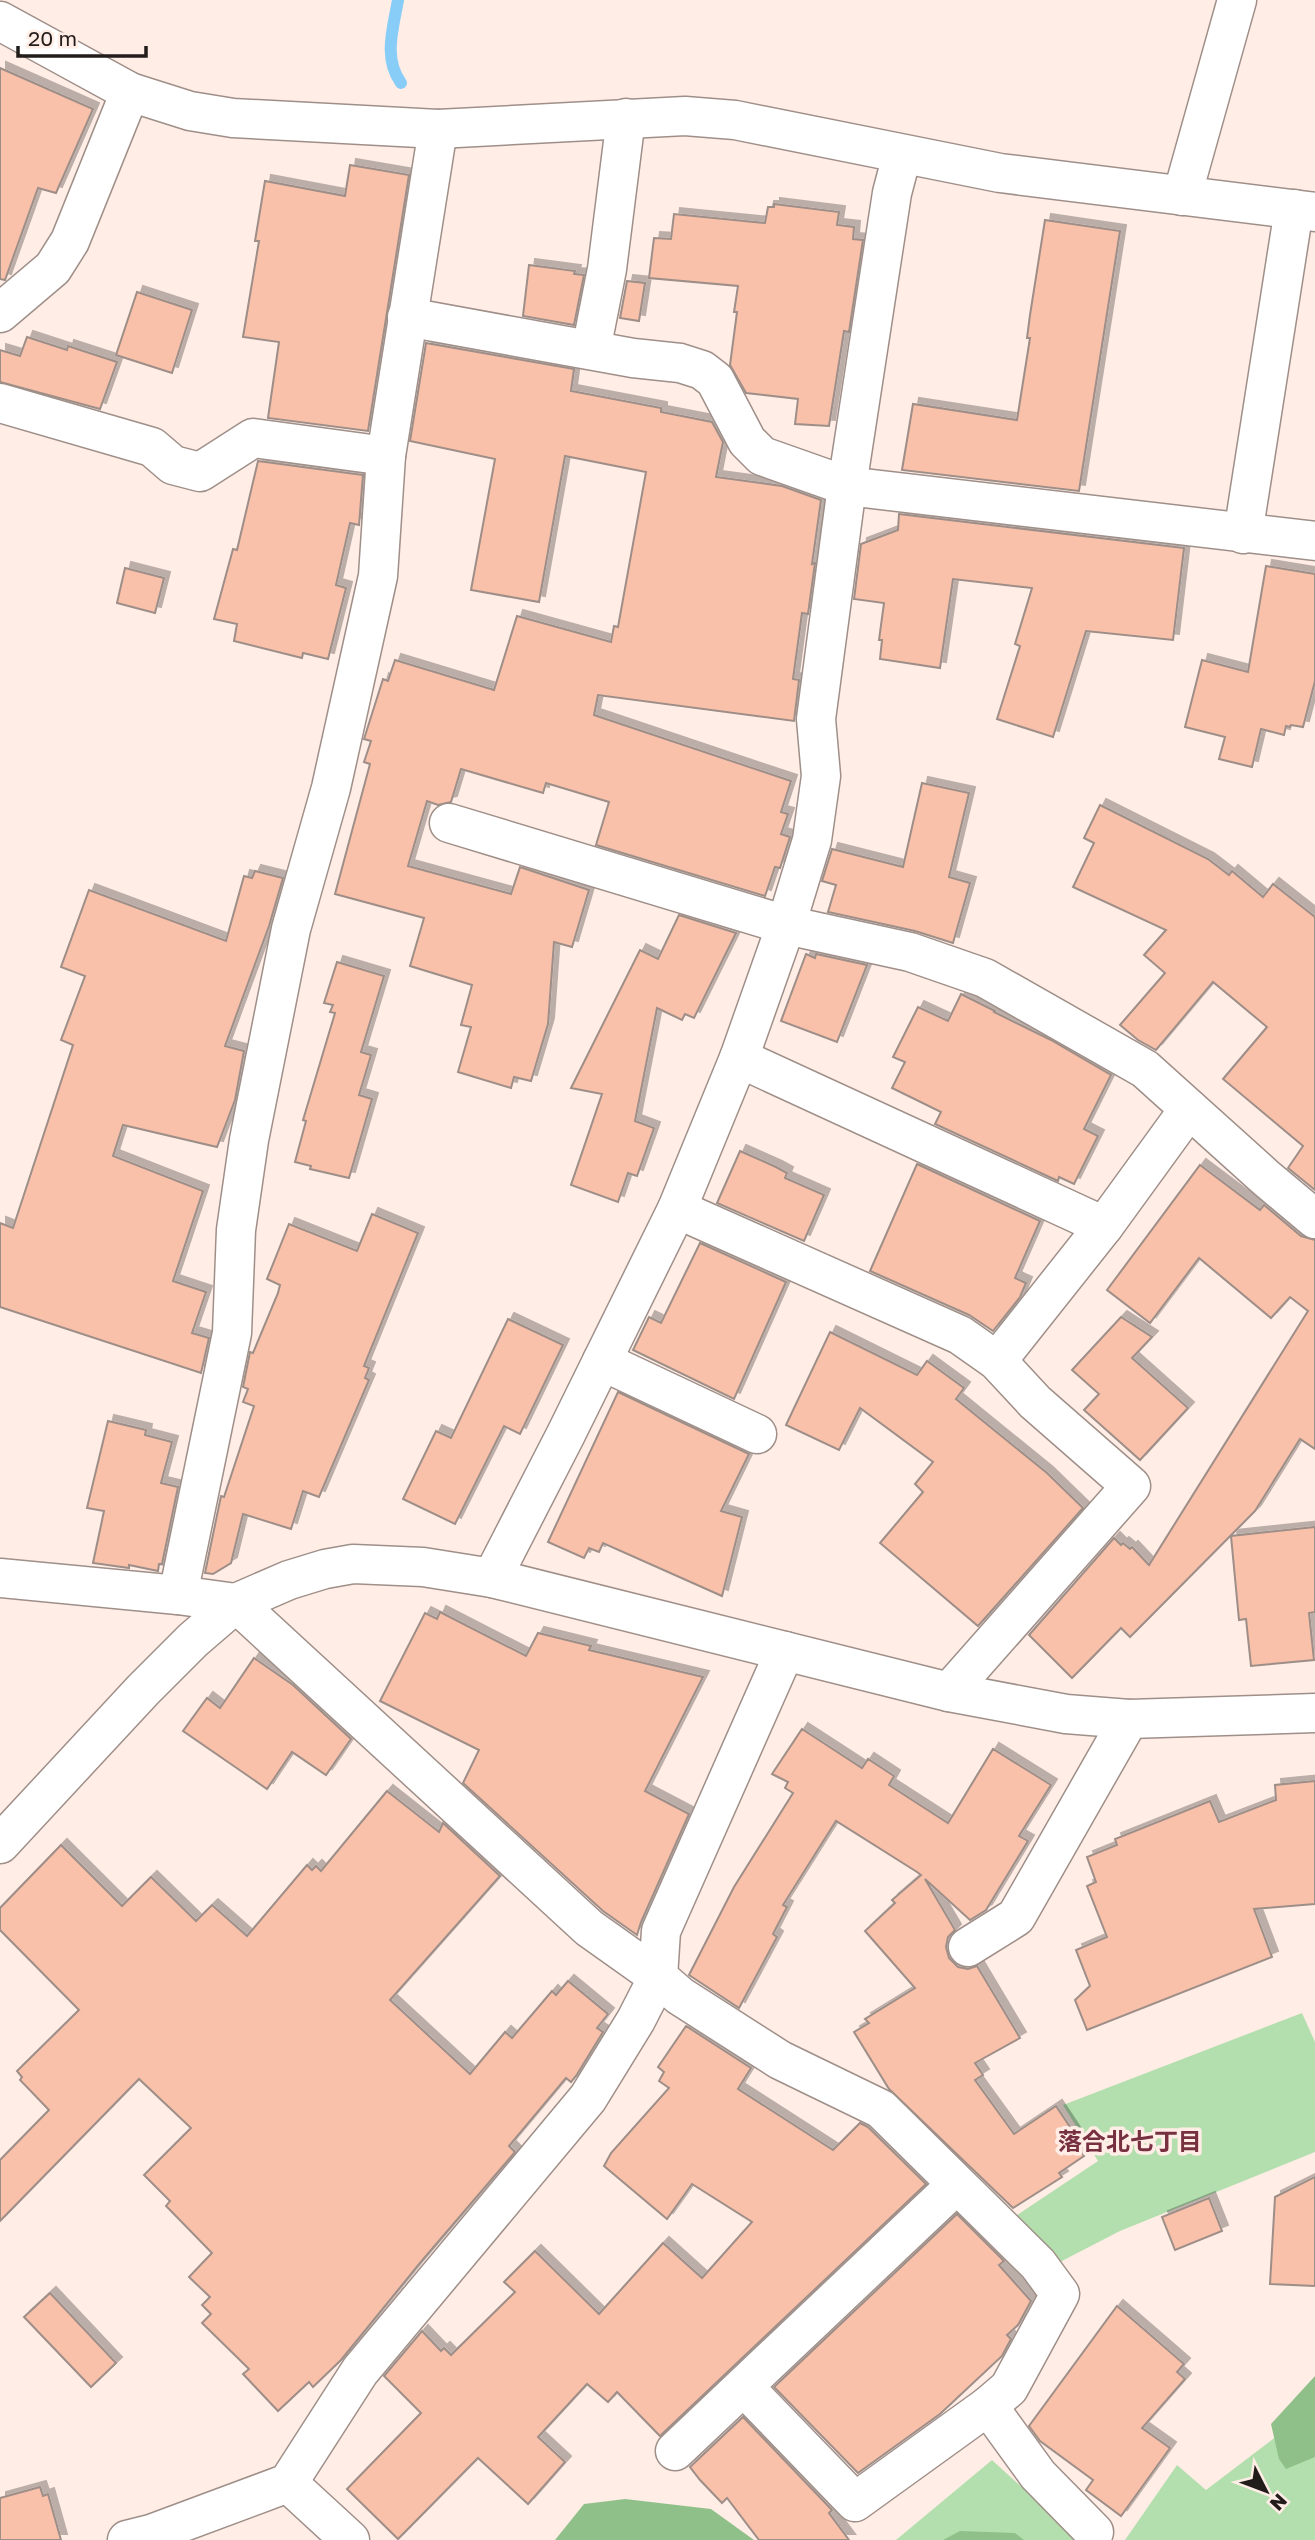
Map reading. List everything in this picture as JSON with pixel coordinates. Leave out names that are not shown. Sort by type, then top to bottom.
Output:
[{"type":"street","points":[[1182,196],[1237,0]]},
{"type":"street","points":[[0,21],[130,92],[190,111],[233,118],[438,129],[685,116],[735,120],[1000,173],[1305,211],[1243,534]]},
{"type":"street","points":[[0,313],[53,268],[70,241],[130,92]]},
{"type":"street","points":[[592,350],[607,269],[626,118]]},
{"type":"street","points":[[178,1595],[232,1334],[236,1230],[249,1140],[291,929],[331,788],[378,576],[386,456],[438,129]]},
{"type":"street","points":[[492,1578],[677,1209],[739,1058],[786,925],[812,840],[821,776],[816,719],[847,486],[892,193],[902,155]]},
{"type":"street","points":[[407,317],[680,363],[702,370],[715,380],[747,441],[762,456],[847,486],[1315,541]]},
{"type":"street","points":[[0,403],[152,447],[173,466],[200,472],[253,438],[386,456]]},
{"type":"street","points":[[449,823],[786,925],[911,953],[985,978],[1145,1069],[1315,1219]]},
{"type":"street","points":[[739,1058],[1104,1226]]},
{"type":"street","points":[[997,1362],[1104,1226],[1189,1110]]},
{"type":"street","points":[[677,1209],[960,1335],[997,1362],[1035,1402],[1130,1486],[949,1692]]},
{"type":"street","points":[[602,1361],[757,1434]]},
{"type":"street","points":[[0,1844],[143,1690],[193,1640],[236,1603],[289,1580],[353,1564],[423,1567],[492,1578],[949,1692],[1066,1714],[1129,1719],[1315,1713]]},
{"type":"street","points":[[0,1578],[236,1603],[589,1928],[680,1996],[780,2060],[881,2109],[1038,2264],[1060,2294],[1009,2388],[855,2502],[744,2387]]},
{"type":"street","points":[[127,2540],[151,2534],[288,2483],[360,2371],[588,2098],[636,2020],[658,1977],[661,1931],[785,1651]]},
{"type":"street","points":[[968,1947],[1016,1917],[1129,1719]]},
{"type":"street","points":[[676,2451],[956,2185]]},
{"type":"street","points":[[988,2406],[1038,2475],[1094,2532]]},
{"type":"street","points":[[288,2483],[350,2540]]},
{"type":"green space","points":[[1302,2013],[1315,2042],[1315,2152],[1120,2231],[1058,2263],[1008,2221],[1098,2161],[1063,2105]]},
{"type":"green space","points":[[1315,2376],[1315,2457],[1286,2469],[1279,2459],[1271,2424]]},
{"type":"green space","points":[[1315,2407],[1315,2540],[1125,2540],[1177,2465],[1206,2490]]},
{"type":"green space","points":[[992,2460],[1080,2540],[896,2540]]},
{"type":"green space","points":[[625,2499],[711,2509],[754,2540],[555,2540],[584,2504]]},
{"type":"green space","points":[[960,2531],[1015,2533],[1024,2540],[943,2540]]},
{"type":"building","points":[[0,68],[93,109],[56,193],[38,188],[5,280],[0,279]]},
{"type":"building","points":[[350,165],[409,175],[368,431],[268,418],[279,342],[243,337],[259,241],[255,241],[265,181],[345,196]]},
{"type":"building","points":[[774,204],[839,212],[837,225],[854,227],[853,239],[863,240],[849,332],[844,331],[829,426],[795,424],[798,399],[746,393],[730,365],[738,286],[649,278],[654,238],[671,239],[674,214],[765,223],[768,207],[774,207]]},
{"type":"building","points":[[1045,220],[1120,231],[1079,491],[902,470],[913,404],[1017,420]]},
{"type":"building","points":[[529,265],[575,271],[574,274],[584,275],[574,325],[523,316]]},
{"type":"building","points":[[627,281],[645,283],[639,321],[620,318]]},
{"type":"building","points":[[137,292],[192,310],[172,373],[116,355]]},
{"type":"building","points":[[27,337],[67,350],[68,346],[117,362],[100,409],[0,382],[0,350],[20,356]]},
{"type":"building","points":[[426,343],[574,369],[571,391],[661,408],[661,412],[712,422],[723,442],[716,477],[782,486],[821,500],[808,614],[802,613],[793,679],[799,680],[794,721],[598,695],[594,715],[791,781],[781,812],[788,814],[781,834],[790,837],[780,868],[775,867],[765,896],[596,845],[609,802],[546,783],[543,793],[461,769],[451,802],[438,805],[427,801],[408,866],[511,894],[520,867],[589,890],[572,947],[554,942],[548,1024],[531,1081],[514,1077],[511,1088],[458,1072],[471,1027],[461,1025],[472,985],[410,966],[424,918],[335,894],[370,764],[364,762],[371,741],[364,739],[383,679],[388,681],[395,660],[494,690],[517,616],[611,642],[614,626],[618,627],[646,472],[565,456],[539,602],[471,590],[495,459],[410,441]]},
{"type":"building","points":[[258,461],[363,475],[359,525],[350,523],[336,585],[346,588],[328,659],[303,653],[302,658],[234,641],[237,624],[214,619],[233,549],[237,550]]},
{"type":"building","points":[[899,514],[1184,548],[1173,640],[1086,631],[1053,737],[997,719],[1020,646],[1015,644],[1032,588],[953,579],[940,668],[880,659],[882,640],[879,640],[884,603],[854,599],[861,544],[898,530]]},
{"type":"building","points":[[1266,566],[1315,574],[1315,681],[1303,727],[1286,726],[1284,735],[1261,729],[1252,767],[1219,759],[1225,737],[1185,727],[1202,660],[1248,672]]},
{"type":"building","points":[[125,568],[164,578],[155,613],[117,603]]},
{"type":"building","points":[[922,783],[969,793],[949,877],[970,883],[953,943],[915,931],[828,912],[836,885],[822,881],[832,849],[903,867]]},
{"type":"building","points":[[1100,805],[1208,859],[1229,875],[1232,871],[1263,897],[1273,884],[1315,917],[1315,1190],[1288,1168],[1303,1146],[1223,1079],[1267,1027],[1213,982],[1156,1050],[1120,1025],[1165,973],[1144,955],[1166,930],[1073,887],[1094,843],[1084,838]]},
{"type":"building","points":[[255,871],[283,878],[269,926],[225,1046],[244,1051],[235,1100],[217,1147],[123,1125],[113,1156],[203,1191],[173,1281],[206,1292],[192,1333],[209,1338],[201,1373],[0,1307],[0,1223],[13,1228],[73,1045],[61,1040],[85,976],[61,967],[89,890],[226,941],[244,876],[252,878]]},
{"type":"building","points":[[679,915],[736,933],[694,1018],[685,1014],[682,1020],[657,1008],[635,1121],[654,1128],[637,1176],[628,1173],[618,1202],[571,1185],[602,1094],[571,1088],[640,950],[658,959]]},
{"type":"building","points":[[806,954],[815,958],[816,954],[867,965],[837,1042],[781,1021]]},
{"type":"building","points":[[337,962],[384,976],[361,1052],[371,1055],[359,1095],[372,1099],[349,1178],[310,1169],[311,1166],[295,1162],[306,1121],[303,1120],[335,1013],[330,1012],[333,1005],[324,1003]]},
{"type":"building","points":[[961,994],[1051,1040],[1111,1075],[1084,1129],[1098,1136],[1074,1184],[1059,1177],[1058,1181],[935,1124],[941,1112],[892,1088],[905,1062],[893,1057],[918,1007],[948,1021]]},
{"type":"building","points":[[740,1151],[787,1173],[785,1178],[824,1195],[804,1241],[717,1203]]},
{"type":"building","points":[[917,1164],[1040,1221],[1015,1278],[1026,1283],[1020,1297],[993,1331],[969,1315],[870,1271]]},
{"type":"building","points":[[1200,1165],[1260,1210],[1264,1205],[1301,1236],[1315,1240],[1315,1449],[1300,1439],[1255,1511],[1130,1637],[1121,1628],[1072,1678],[1029,1635],[1114,1538],[1121,1545],[1123,1543],[1130,1549],[1132,1547],[1149,1565],[1308,1311],[1290,1297],[1271,1318],[1199,1258],[1150,1323],[1107,1290]]},
{"type":"building","points":[[372,1214],[418,1233],[364,1366],[369,1368],[365,1378],[369,1380],[319,1497],[303,1491],[291,1529],[243,1514],[231,1563],[213,1574],[205,1573],[221,1496],[224,1497],[254,1406],[243,1402],[248,1389],[243,1387],[250,1352],[253,1353],[278,1293],[280,1285],[267,1279],[289,1224],[357,1251]]},
{"type":"building","points":[[700,1243],[786,1282],[734,1399],[633,1350],[649,1317],[661,1323]]},
{"type":"building","points":[[1121,1317],[1152,1337],[1132,1358],[1188,1408],[1140,1460],[1084,1410],[1099,1394],[1072,1370]]},
{"type":"building","points":[[508,1319],[563,1345],[520,1434],[504,1426],[455,1524],[403,1499],[436,1431],[451,1438]]},
{"type":"building","points":[[830,1332],[917,1375],[927,1361],[964,1388],[956,1399],[1047,1473],[1083,1508],[978,1626],[880,1543],[923,1492],[915,1484],[933,1462],[860,1408],[839,1450],[786,1425]]},
{"type":"building","points":[[618,1392],[749,1454],[721,1511],[742,1517],[722,1596],[603,1543],[599,1552],[589,1548],[584,1558],[548,1542]]},
{"type":"building","points":[[108,1421],[146,1430],[145,1435],[172,1442],[161,1483],[178,1487],[162,1564],[159,1564],[158,1571],[129,1565],[129,1568],[93,1563],[104,1511],[87,1508]]},
{"type":"building","points":[[1315,1527],[1315,1612],[1309,1613],[1314,1660],[1251,1666],[1246,1619],[1239,1620],[1231,1536]]},
{"type":"building","points":[[440,1612],[526,1656],[538,1633],[591,1646],[589,1650],[703,1677],[645,1791],[689,1814],[637,1935],[603,1911],[463,1783],[479,1750],[380,1701],[425,1613],[437,1619]]},
{"type":"building","points":[[254,1658],[293,1685],[351,1739],[326,1775],[292,1752],[267,1789],[183,1731],[207,1698],[220,1708]]},
{"type":"building","points":[[802,1729],[862,1768],[868,1759],[894,1776],[889,1785],[948,1823],[993,1749],[1051,1785],[1019,1836],[1028,1841],[986,1910],[970,1920],[925,1879],[955,1930],[948,1937],[946,1947],[949,1958],[958,1967],[968,1969],[977,1966],[1020,2038],[975,2063],[983,2075],[975,2080],[1014,2134],[1056,2106],[1078,2139],[1074,2142],[1084,2156],[1059,2173],[1062,2177],[1013,2208],[889,2089],[854,2032],[869,2023],[865,2019],[915,1988],[865,1931],[895,1903],[892,1900],[921,1875],[917,1872],[836,1821],[783,1905],[787,1907],[773,1934],[777,1937],[739,2008],[689,1975],[734,1887],[793,1793],[785,1788],[788,1782],[772,1774]]},
{"type":"building","points":[[1315,1781],[1315,1904],[1254,1909],[1272,1957],[1087,2030],[1075,2000],[1090,1986],[1076,1950],[1107,1937],[1087,1886],[1096,1882],[1087,1857],[1117,1845],[1115,1839],[1210,1801],[1219,1822],[1276,1800],[1275,1785]]},
{"type":"building","points":[[387,1791],[439,1832],[443,1823],[500,1876],[390,2000],[470,2074],[505,2032],[512,2038],[552,1991],[556,1995],[568,1981],[608,2014],[597,2028],[603,2032],[576,2076],[571,2082],[566,2078],[509,2146],[515,2152],[341,2360],[313,2387],[309,2382],[278,2411],[243,2374],[249,2369],[202,2323],[211,2314],[202,2305],[210,2297],[189,2277],[212,2253],[166,2206],[170,2201],[144,2175],[191,2128],[139,2079],[0,2221],[0,2160],[49,2110],[20,2080],[22,2077],[17,2071],[79,2010],[0,1930],[0,1908],[61,1845],[122,1906],[151,1877],[196,1921],[212,1905],[247,1936],[307,1865],[312,1870],[316,1866],[321,1871]]},
{"type":"building","points":[[686,2026],[751,2068],[738,2089],[833,2150],[860,2123],[868,2127],[926,2184],[660,2436],[617,2392],[608,2402],[587,2384],[538,2437],[565,2462],[528,2504],[478,2458],[398,2539],[347,2489],[421,2413],[384,2376],[422,2331],[441,2351],[444,2348],[451,2355],[515,2292],[504,2282],[535,2251],[599,2314],[663,2243],[702,2278],[752,2222],[692,2184],[667,2219],[604,2166],[611,2153],[669,2088],[659,2081],[664,2072],[658,2067]]},
{"type":"building","points":[[1315,2177],[1315,2286],[1270,2284],[1275,2197]]},
{"type":"building","points":[[1209,2198],[1222,2231],[1175,2250],[1162,2217]]},
{"type":"building","points":[[957,2214],[1004,2261],[999,2265],[1031,2301],[1018,2325],[1007,2335],[1011,2339],[1002,2356],[940,2414],[858,2473],[774,2387]]},
{"type":"building","points":[[50,2293],[116,2363],[91,2387],[24,2317]]},
{"type":"building","points":[[1117,2306],[1184,2364],[1177,2372],[1185,2379],[1142,2428],[1170,2448],[1121,2516],[1086,2490],[1093,2480],[1040,2441],[1029,2426]]},
{"type":"building","points":[[743,2417],[832,2510],[829,2513],[849,2540],[759,2540],[727,2498],[722,2503],[700,2480],[690,2467]]},
{"type":"building","points":[[40,2487],[43,2496],[48,2494],[61,2540],[0,2540],[0,2498]]},
{"type":"waterway","points":[[398,0],[391,53],[392,64],[401,83]]},
{"type":"district","name":"落合北七丁目","points":[[1130,2142]]}]
